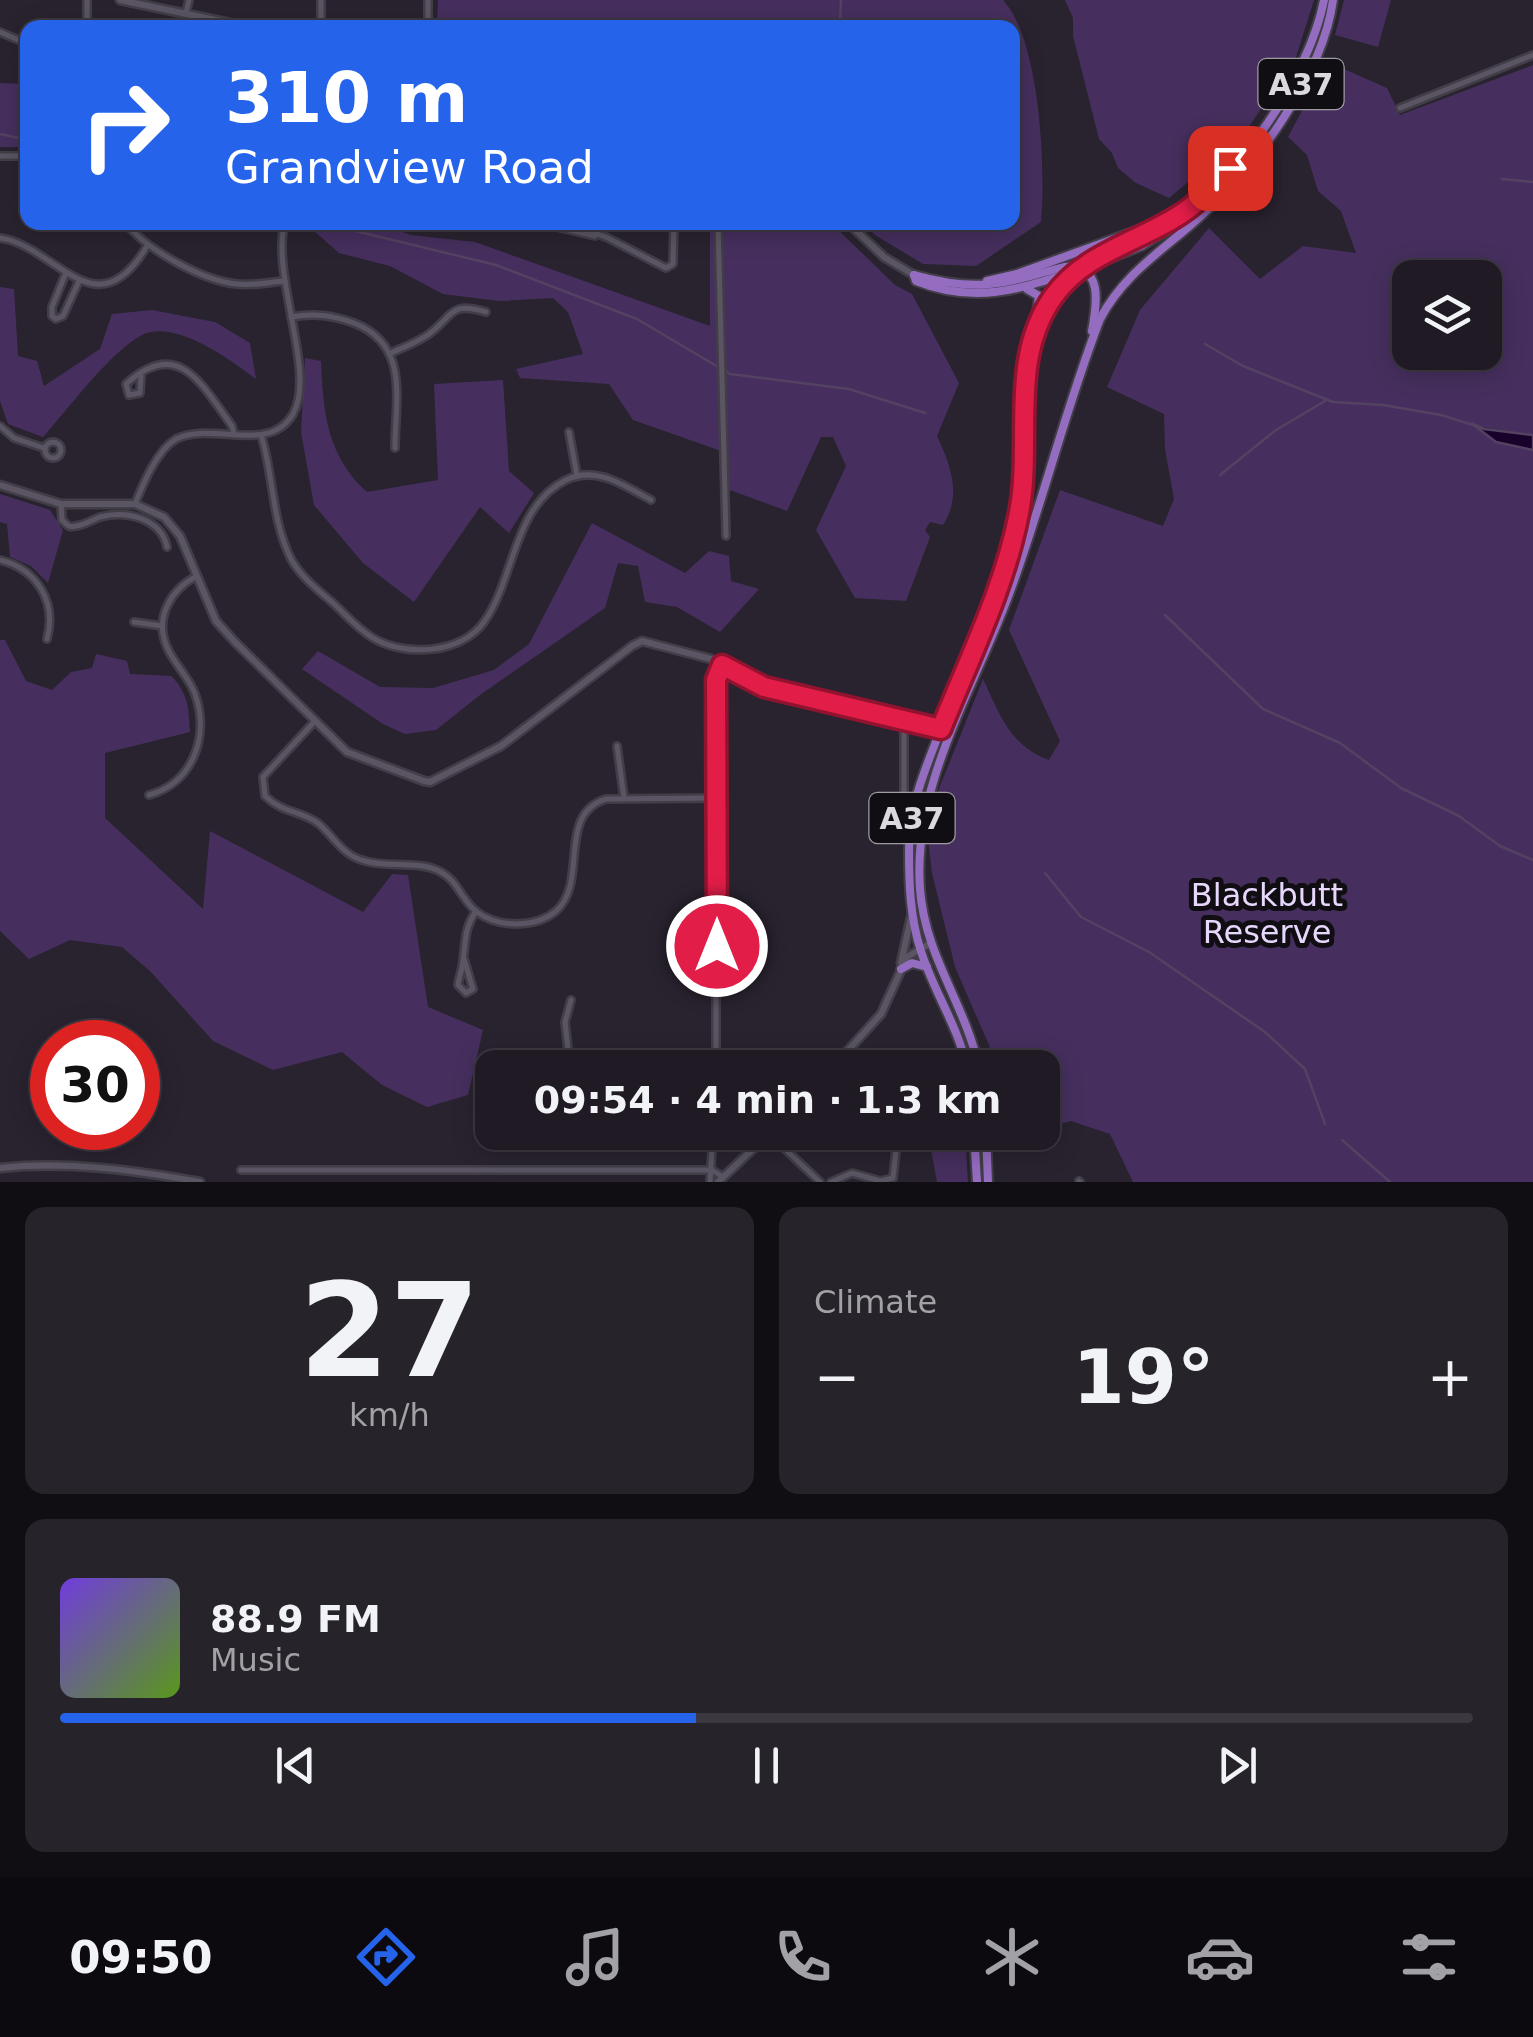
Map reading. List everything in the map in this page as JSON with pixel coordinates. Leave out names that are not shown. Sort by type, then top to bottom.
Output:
[{"type":"highway","name":"A37","points":[[1162,224],[1208,193],[1275,109],[1307,54],[1324,0]]},
{"type":"highway","name":"A37","points":[[962,1050],[926,967],[920,838],[928,794],[1011,590],[1100,320],[1121,285],[1220,197],[1272,133],[1320,45],[1333,0]]},
{"type":"highway","points":[[1018,290],[1151,242],[1220,197]]},
{"type":"highway","points":[[1037,326],[1058,291],[1081,269],[1112,248],[1162,224]]},
{"type":"highway","points":[[914,276],[962,283],[1000,279],[1162,224]]},
{"type":"highway","points":[[914,276],[972,287],[1011,282],[1064,267],[1081,269],[1091,276],[1097,290],[1084,360]]},
{"type":"highway","points":[[914,276],[916,281],[932,288],[959,294],[1030,290],[1039,296],[1037,326]]},
{"type":"highway","points":[[1058,291],[1082,279],[1090,280],[1097,290]]},
{"type":"highway","name":"A37","points":[[974,1050],[965,1021],[924,946],[912,911],[909,845],[913,808],[1015,533],[1025,473],[1026,366],[1037,326]]},
{"type":"highway","points":[[901,969],[909,963],[926,967]]},
{"type":"highway","points":[[975,1150],[977,1182]]},
{"type":"highway","points":[[987,1150],[988,1182]]},
{"type":"street","points":[[120,0],[220,20]]},
{"type":"street","points":[[186,12],[189,0]]},
{"type":"street","points":[[1400,108],[1533,54]]},
{"type":"street","points":[[132,230],[147,246],[223,282],[247,285],[286,280]]},
{"type":"street","points":[[136,504],[161,454],[176,439],[261,434],[282,426],[296,404],[297,360],[281,246],[284,230]]},
{"type":"street","points":[[562,230],[608,238]]},
{"type":"street","points":[[588,230],[666,268],[673,264],[674,230]]},
{"type":"street","points":[[718,230],[726,536]]},
{"type":"street","points":[[855,230],[884,257],[914,276]]},
{"type":"street","points":[[0,238],[24,245],[65,275],[98,283],[114,280],[127,271],[147,246]]},
{"type":"street","points":[[65,275],[52,307],[56,319],[64,316],[79,281]]},
{"type":"street","points":[[391,353],[428,335],[456,308],[486,312]]},
{"type":"street","points":[[291,316],[315,314],[344,320],[374,334],[391,353],[396,376],[395,448]]},
{"type":"street","points":[[141,376],[157,363],[182,366],[204,387],[232,426],[234,435]]},
{"type":"street","points":[[0,426],[14,438],[44,448]]},
{"type":"street","points":[[569,432],[576,476]]},
{"type":"street","points":[[261,434],[275,516],[296,568],[369,635],[402,648],[445,647],[475,632],[494,605],[518,539],[552,490],[576,476],[604,476],[650,500]]},
{"type":"street","points":[[0,485],[61,504],[136,504],[157,512],[176,530],[222,628],[315,721],[351,754],[430,782],[502,746],[637,643],[652,643],[722,665],[764,687],[904,722],[941,729],[958,721]]},
{"type":"street","points":[[61,504],[62,520],[68,526],[105,516],[129,516],[151,522],[161,530],[167,547]]},
{"type":"street","points":[[0,560],[24,568],[41,587],[50,618],[47,640]]},
{"type":"street","points":[[149,795],[172,785],[189,768],[200,731],[193,689],[167,648],[162,626],[172,597],[198,576]]},
{"type":"street","points":[[134,622],[162,626]]},
{"type":"street","points":[[716,1050],[716,680],[722,665]]},
{"type":"street","points":[[315,721],[263,777],[265,796],[288,812],[317,822],[337,845],[361,860],[442,872],[476,911],[505,923],[528,923],[556,910],[567,894],[581,818],[598,802],[717,798]]},
{"type":"street","points":[[904,722],[904,805]]},
{"type":"street","points":[[617,746],[624,799]]},
{"type":"street","points":[[464,959],[473,982],[473,989],[466,993],[458,985],[464,934],[476,911]]},
{"type":"street","points":[[901,969],[912,911]]},
{"type":"street","points":[[849,1050],[878,1019],[910,953],[924,946]]},
{"type":"street","points":[[568,1050],[565,1022],[572,1000]]},
{"type":"street","points":[[710,1182],[713,1150]]},
{"type":"street","points":[[241,1170],[712,1170],[721,1179],[752,1150]]},
{"type":"street","points":[[787,1150],[820,1182]]},
{"type":"street","points":[[831,1182],[852,1173],[880,1182],[892,1178],[896,1150]]},
{"type":"street","points":[[0,1168],[82,1166],[200,1182]]},
{"type":"green space","points":[[438,0],[1003,0],[1015,20],[437,20]]},
{"type":"green space","points":[[1065,0],[1314,0],[1296,57],[1242,137],[1169,198],[1136,183],[1118,168],[1112,153],[1099,139],[1073,36],[1073,18]]},
{"type":"green space","points":[[1344,0],[1391,0],[1378,47],[1335,35]]},
{"type":"green space","points":[[1020,32],[1038,106],[1041,222],[976,266],[923,264],[870,230],[1020,230]]},
{"type":"green space","name":"Blackbutt Reserve","points":[[1328,62],[1387,88],[1400,115],[1533,65],[1533,435],[1476,426],[1496,442],[1533,450],[1533,1182],[1133,1182],[1110,1134],[1071,1121],[1060,1124],[1060,1050],[990,1050],[955,967],[932,873],[926,821],[983,679],[1015,738],[1049,760],[1060,741],[1009,630],[1060,490],[1163,526],[1174,499],[1165,449],[1164,414],[1107,387],[1140,310],[1209,228],[1260,279],[1303,246],[1356,253],[1341,211],[1318,191],[1307,155],[1288,137]]},
{"type":"green space","points":[[0,83],[20,84],[20,147],[0,147]]},
{"type":"green space","points":[[313,230],[397,230],[475,242],[710,326],[710,230],[838,230],[895,285],[912,294],[959,383],[937,436],[950,470],[952,503],[943,525],[930,522],[925,530],[930,537],[906,601],[855,598],[816,530],[846,466],[833,437],[821,437],[787,511],[727,489],[724,452],[633,420],[609,384],[520,378],[516,369],[583,354],[568,312],[553,298],[499,301],[443,294],[390,266],[339,253]]},
{"type":"green space","points":[[0,287],[14,289],[18,356],[37,361],[44,386],[100,349],[112,314],[152,310],[215,322],[250,343],[256,379],[186,337],[170,332],[142,335],[104,367],[43,437],[8,424],[0,401]]},
{"type":"green space","points":[[305,358],[321,361],[323,398],[335,448],[367,492],[438,480],[434,384],[503,380],[509,471],[534,493],[509,533],[480,507],[414,602],[363,563],[314,505],[301,432]]},
{"type":"green space","points":[[0,494],[50,510],[63,530],[48,583],[31,566],[10,557],[7,524],[0,522]]},
{"type":"green space","points":[[592,523],[685,573],[709,551],[729,556],[731,581],[759,589],[720,632],[677,607],[645,602],[638,566],[618,563],[605,608],[436,730],[405,734],[383,724],[302,669],[318,651],[380,687],[433,688],[494,670],[529,644]]},
{"type":"green space","points":[[0,640],[5,640],[26,681],[52,690],[71,672],[92,668],[96,654],[127,661],[130,674],[171,676],[186,702],[190,732],[105,753],[105,818],[203,909],[210,831],[363,912],[392,874],[408,875],[428,1007],[483,1030],[478,1050],[475,1050],[468,1095],[427,1107],[382,1085],[342,1052],[273,1070],[213,1041],[150,971],[122,947],[70,940],[29,959],[0,931]]},
{"type":"green space","points":[[931,1150],[966,1150],[968,1182],[937,1182]]},
{"type":"shaded area","points":[[1471,423],[1484,429],[1533,435],[1533,450],[1496,442]]},
{"type":"waterway","points":[[840,20],[841,0]]},
{"type":"waterway","points":[[0,134],[20,138]]},
{"type":"waterway","points":[[1502,179],[1533,182]]},
{"type":"waterway","points":[[351,230],[496,265],[637,319],[730,374],[849,389],[925,413]]},
{"type":"waterway","points":[[1205,344],[1243,366],[1333,402],[1383,405],[1473,425]]},
{"type":"waterway","points":[[1220,475],[1276,430],[1325,401]]},
{"type":"waterway","points":[[1165,615],[1263,709],[1340,743],[1401,788],[1459,816],[1500,846],[1533,860]]},
{"type":"waterway","points":[[1045,873],[1081,917],[1149,952],[1265,1032],[1305,1069],[1325,1124]]},
{"type":"waterway","points":[[1342,1140],[1390,1182]]},
{"type":"route","points":[[717,946],[716,680],[722,665],[764,687],[941,729],[1015,533],[1025,473],[1026,366],[1040,319],[1058,291],[1086,265],[1179,215],[1208,193],[1230,168]]}]
